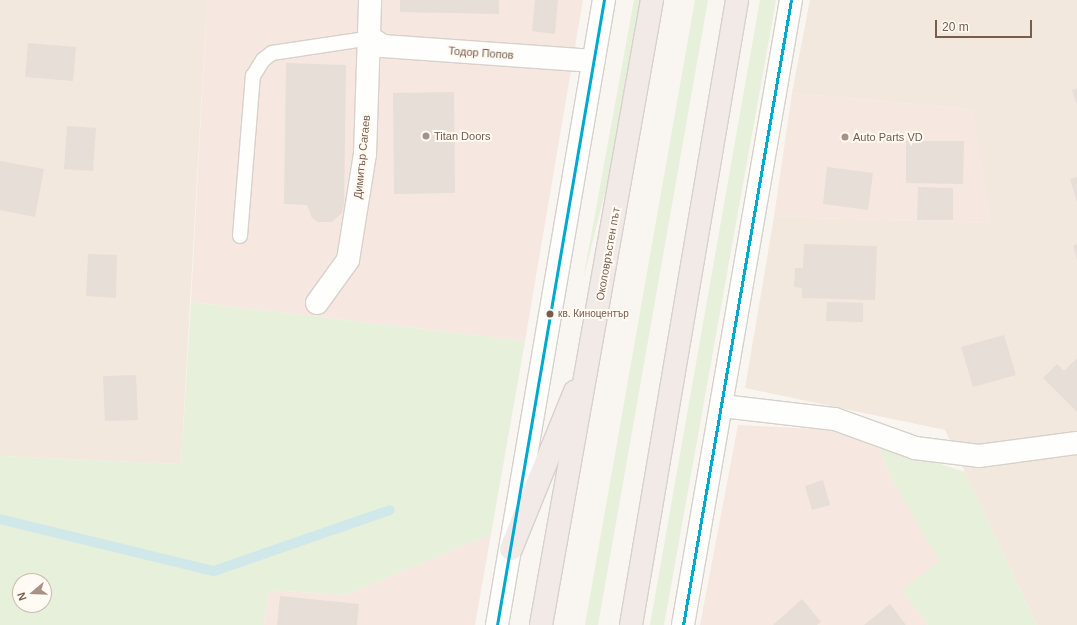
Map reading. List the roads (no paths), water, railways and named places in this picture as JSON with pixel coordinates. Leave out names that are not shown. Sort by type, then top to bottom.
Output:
[{"type":"highway","name":"Околовръстен път","points":[[541,625],[592,349],[652,0]]},
{"type":"highway","points":[[631,625],[737,0]]},
{"type":"highway","points":[[510,549],[592,349]]},
{"type":"street","name":"Димитър Сагаев","points":[[318,302],[348,260],[365,154],[371,38],[370,0]]},
{"type":"street","points":[[497,625],[604,0]]},
{"type":"street","points":[[683,625],[791,0]]},
{"type":"street","name":"Тодор Попов","points":[[371,38],[383,46],[593,61]]},
{"type":"street","points":[[722,406],[835,419],[915,448],[978,456],[1077,442]]},
{"type":"lane","points":[[240,236],[253,76],[263,60],[272,53],[371,38]]},
{"type":"waterway","points":[[0,519],[214,571],[390,510]]},
{"type":"place","name":"Titan Doors","points":[[426,136]]},
{"type":"place","name":"Auto Parts VD","points":[[845,137]]},
{"type":"place","name":"кв. Киноцентър","points":[[550,314]]}]
